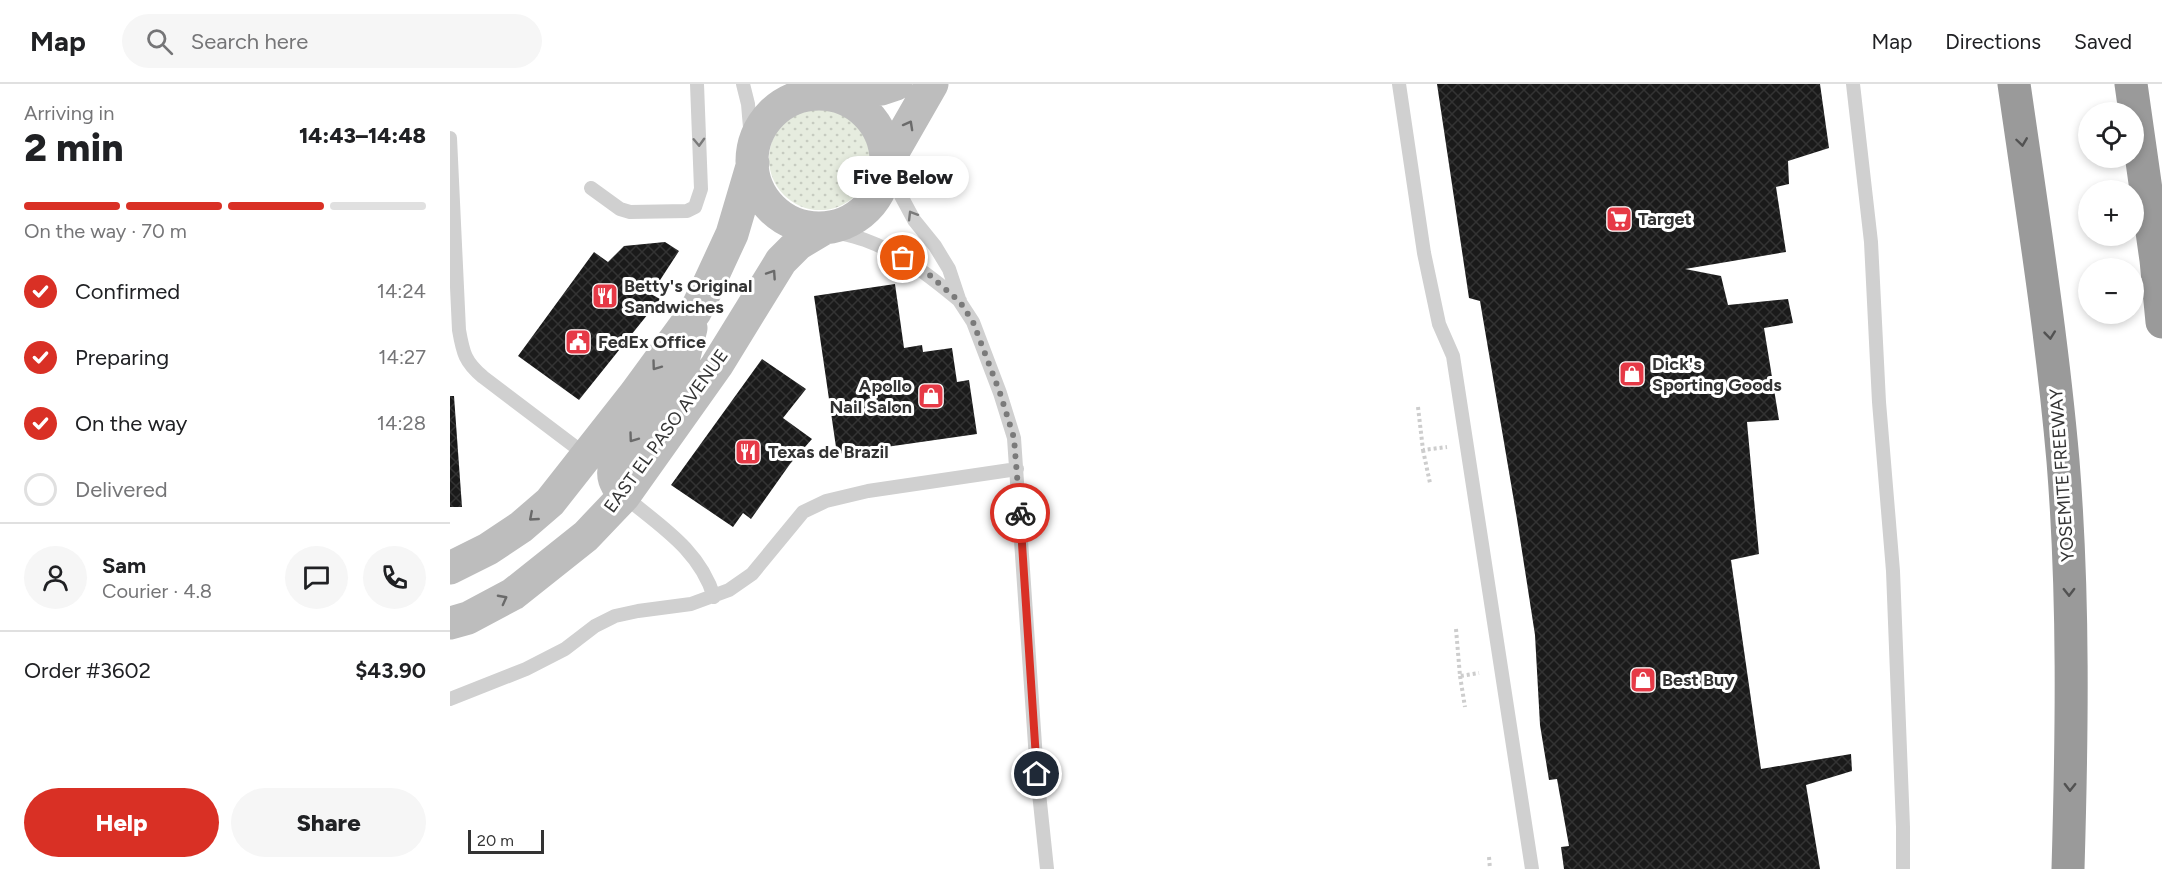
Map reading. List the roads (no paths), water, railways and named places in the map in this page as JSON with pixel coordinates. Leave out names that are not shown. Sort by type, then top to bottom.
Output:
[{"type":"highway","name":"YOSEMITE FREEWAY","points":[[2014,84],[2048,321],[2063,463],[2069,560],[2072,720],[2068,869]]},
{"type":"highway","points":[[2131,84],[2156,260],[2162,322]]},
{"type":"street","points":[[450,568],[488,549],[521,527],[550,501],[635,394],[695,312],[732,234],[753,163],[757,138],[762,126],[774,112],[786,102],[815,88],[881,89],[896,84]]},
{"type":"street","points":[[885,166],[932,84]]},
{"type":"street","points":[[753,163],[757,186],[764,199],[776,214],[794,224],[823,229],[852,221],[878,195],[884,182],[885,166],[881,134],[872,119],[858,106],[815,88]]},
{"type":"street","name":"EAST EL PASO AVENUE","points":[[450,624],[468,618],[513,594],[586,537],[624,496],[717,365],[781,261],[798,244],[823,229]]},
{"type":"street","points":[[624,496],[614,479],[615,464],[680,373],[695,312]]},
{"type":"lane","points":[[591,188],[620,209],[630,212],[687,211],[695,207],[701,189],[697,84]]},
{"type":"lane","points":[[744,84],[753,163]]},
{"type":"lane","points":[[1399,84],[1412,176],[1438,324],[1453,357],[1532,869]]},
{"type":"lane","points":[[1853,84],[1871,242],[1879,402],[1893,572],[1903,869]]},
{"type":"lane","points":[[450,138],[459,330],[465,358],[471,367],[483,377],[586,455]]},
{"type":"lane","points":[[885,166],[914,220],[946,263],[960,302],[973,322],[1014,438],[1037,774],[1047,869]]},
{"type":"lane","points":[[823,229],[865,240],[903,258],[926,272],[960,302]]},
{"type":"lane","points":[[450,699],[526,669],[565,649],[595,626],[615,616],[690,604],[714,597],[752,574],[796,519],[803,512],[818,504],[868,491],[1017,469]]},
{"type":"lane","points":[[624,496],[690,552],[705,573],[714,597]]},
{"type":"place","name":"Target","points":[[1619,219]]},
{"type":"place","name":"Five Below","points":[[903,258]]},
{"type":"place","name":"Betty's Original Sandwiches","points":[[605,296]]},
{"type":"place","name":"FedEx Office","points":[[578,342]]},
{"type":"place","name":"Dick's Sporting Goods","points":[[1632,374]]},
{"type":"place","name":"Apollo Nail Salon","points":[[931,396]]},
{"type":"place","name":"Texas de Brazil","points":[[748,452]]},
{"type":"place","name":"Best Buy","points":[[1643,680]]}]
